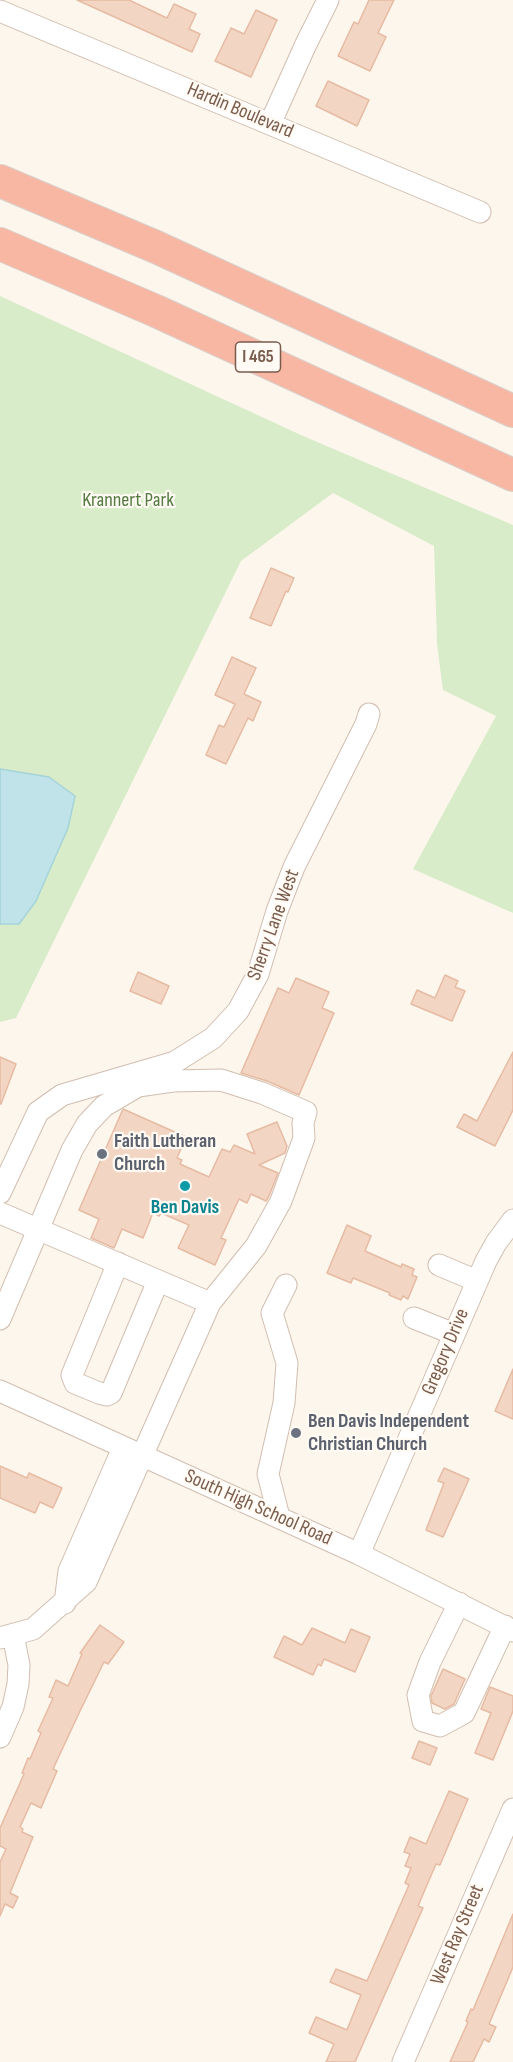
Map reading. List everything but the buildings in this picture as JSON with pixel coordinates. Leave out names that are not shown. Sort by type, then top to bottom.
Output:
[{"type":"highway","points":[[0,181],[156,247],[513,411]]},
{"type":"highway","name":"I 465","points":[[0,244],[156,311],[513,475]]},
{"type":"highway","points":[[459,386],[513,400]]},
{"type":"street","points":[[270,124],[328,0]]},
{"type":"street","name":"Hardin Boulevard","points":[[0,11],[480,212]]},
{"type":"street","name":"Sherry Lane West","points":[[0,1193],[39,1113],[62,1095],[175,1062],[213,1038],[238,1011],[258,974],[294,867],[369,714]]},
{"type":"street","points":[[0,1319],[72,1150],[87,1124],[104,1106],[138,1086],[221,1080],[262,1093],[306,1112],[303,1123],[304,1138],[281,1201],[256,1246],[210,1303],[132,1452],[86,1582],[33,1629],[7,1636],[19,1665],[18,1684],[13,1707],[0,1737]]},
{"type":"street","points":[[0,1213],[210,1303]]},
{"type":"street","name":"Gregory Drive","points":[[358,1554],[477,1281],[496,1243],[513,1220]]},
{"type":"street","points":[[118,1263],[72,1375],[75,1383],[99,1393],[107,1395],[111,1393],[158,1281]]},
{"type":"street","points":[[439,1264],[477,1281]]},
{"type":"street","points":[[279,1517],[268,1474],[284,1403],[287,1363],[272,1313],[286,1285]]},
{"type":"street","points":[[414,1318],[454,1334]]},
{"type":"street","name":"South High School Road","points":[[0,1391],[279,1517],[509,1628]]},
{"type":"street","points":[[237,1499],[268,1474]]},
{"type":"street","points":[[459,1603],[430,1662],[418,1695],[423,1721],[440,1726],[464,1713],[509,1628]]},
{"type":"street","name":"West Ray Street","points":[[403,2062],[513,1809]]},
{"type":"green space","name":"Krannert Park","points":[[0,296],[303,436],[513,525],[513,913],[413,869],[496,716],[443,690],[437,644],[434,546],[333,493],[241,561],[16,1018],[0,1022]]},
{"type":"water","points":[[0,769],[49,777],[75,796],[68,828],[36,901],[19,924],[0,924]]},
{"type":"place","name":"Faith Lutheran Church","points":[[102,1154]]},
{"type":"place","name":"Ben Davis","points":[[185,1186]]},
{"type":"place","name":"Ben Davis Independent Christian Church","points":[[296,1433]]}]
